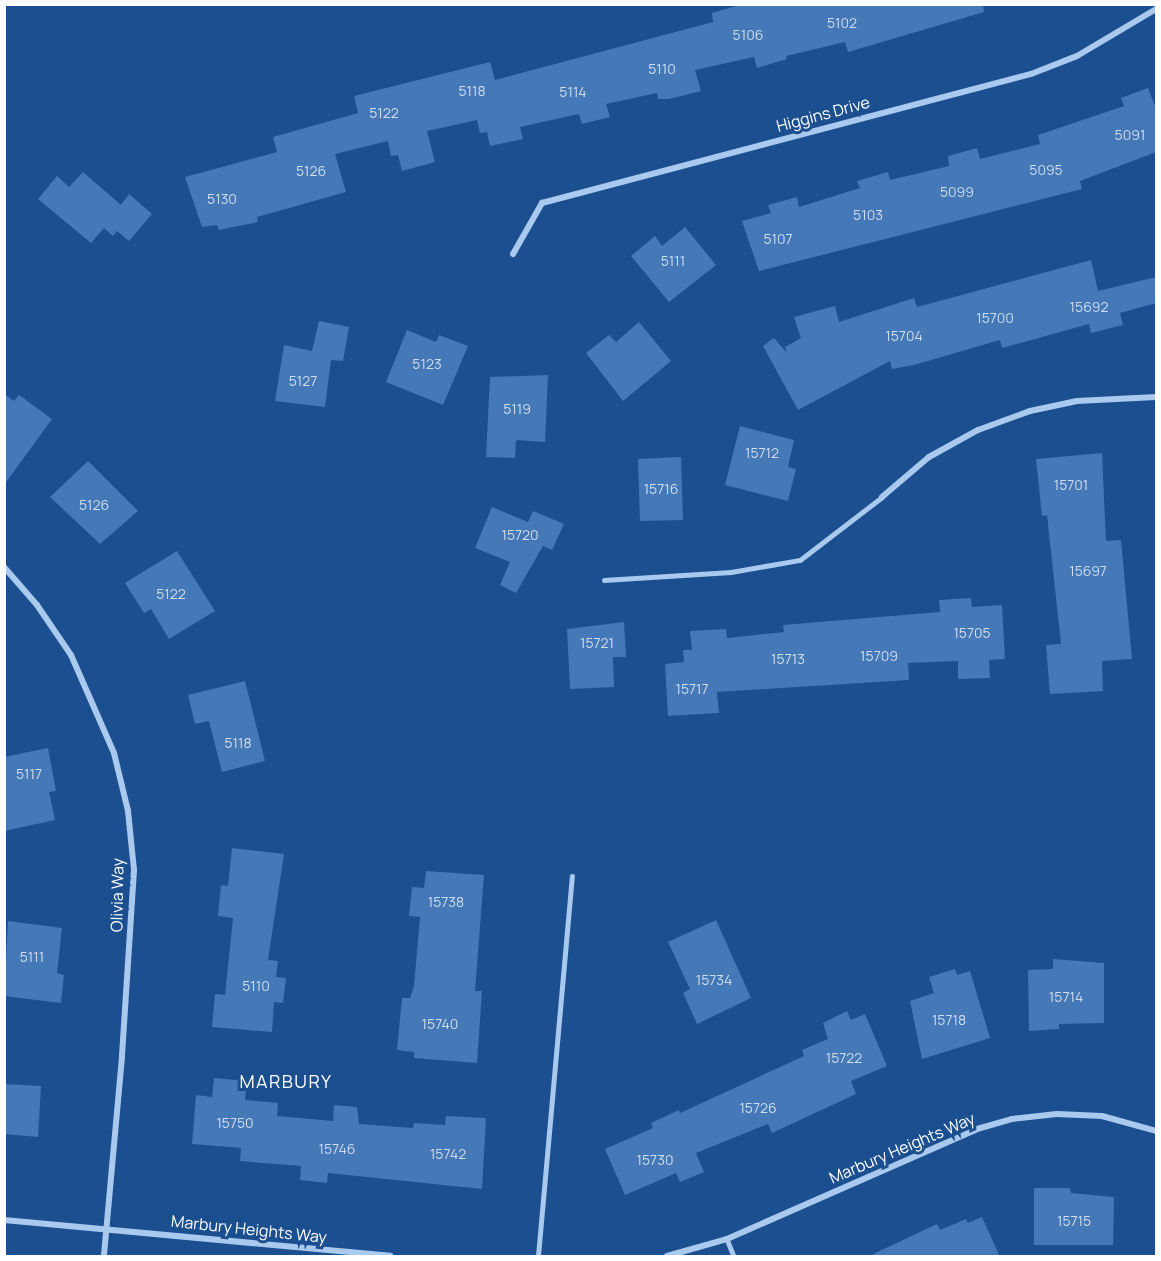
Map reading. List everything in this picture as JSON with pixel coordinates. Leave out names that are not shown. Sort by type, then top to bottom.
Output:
[{"type":"street","name":"Higgins Drive","points":[[513,254],[542,204],[1031,74],[1077,56],[1156,9]]},
{"type":"street","points":[[882,497],[929,457],[978,430],[1030,411],[1077,401],[1156,397]]},
{"type":"street","name":"Olivia Way","points":[[4,567],[37,605],[76,665],[114,753],[128,811],[134,870],[104,1257]]},
{"type":"street","name":"Marbury Heights Way","points":[[667,1257],[727,1239],[977,1130],[1012,1119],[1057,1114],[1102,1116],[1156,1131]]},
{"type":"street","name":"Marbury Heights Way","points":[[4,1220],[390,1257]]},
{"type":"lane","points":[[604,580],[731,572],[800,560],[882,497]]},
{"type":"lane","points":[[538,1257],[572,877]]},
{"type":"lane","points":[[727,1239],[734,1257]]},
{"type":"building","points":[[743,4],[983,4],[984,12],[848,52],[845,42],[786,56],[787,59],[757,68],[754,57],[695,70],[701,91],[669,99],[658,99],[657,93],[606,104],[610,117],[582,124],[579,114],[520,127],[523,139],[490,146],[487,132],[480,133],[477,120],[427,131],[435,162],[402,171],[398,155],[391,156],[388,141],[335,154],[346,192],[257,217],[258,222],[219,230],[217,225],[202,227],[185,177],[277,152],[273,137],[358,113],[354,96],[490,62],[495,80],[713,22],[712,13]]},
{"type":"building","points":[[1148,88],[1156,109],[1156,152],[1080,181],[1082,189],[759,271],[742,221],[771,213],[768,205],[797,197],[799,207],[860,188],[857,181],[888,172],[890,180],[949,166],[948,156],[977,148],[980,159],[1040,144],[1038,135],[1124,106],[1121,98]]},
{"type":"building","points":[[83,172],[121,205],[129,194],[152,214],[129,241],[117,231],[113,236],[104,228],[91,243],[38,199],[57,176],[69,187]]},
{"type":"building","points":[[685,227],[716,265],[669,302],[631,256],[655,236],[662,246]]},
{"type":"building","points":[[1091,260],[1098,291],[1156,277],[1156,303],[1120,313],[1123,325],[1091,333],[1089,324],[1002,348],[1000,340],[914,365],[892,369],[890,361],[798,410],[763,346],[774,338],[787,353],[785,347],[801,338],[794,317],[835,306],[839,322],[914,298],[917,307]]},
{"type":"building","points":[[319,321],[349,327],[343,361],[331,360],[325,407],[275,401],[284,345],[312,351]]},
{"type":"building","points":[[639,322],[671,361],[623,401],[586,353],[609,335],[616,342]]},
{"type":"building","points":[[407,330],[436,342],[439,335],[468,346],[443,405],[386,382]]},
{"type":"building","points":[[548,375],[545,442],[516,440],[515,458],[486,457],[490,377]]},
{"type":"building","points":[[4,394],[14,401],[19,395],[52,419],[4,485]]},
{"type":"building","points":[[740,426],[794,440],[788,467],[796,469],[788,501],[725,485]]},
{"type":"building","points":[[1102,453],[1106,541],[1121,540],[1132,659],[1102,661],[1103,691],[1050,694],[1046,645],[1061,644],[1047,515],[1042,516],[1036,459]]},
{"type":"building","points":[[681,457],[683,520],[640,521],[638,459]]},
{"type":"building","points":[[88,461],[138,511],[100,544],[50,497]]},
{"type":"building","points":[[492,507],[528,522],[533,511],[564,524],[552,550],[543,546],[516,593],[500,585],[510,562],[475,548]]},
{"type":"building","points":[[177,551],[215,611],[169,639],[151,609],[144,613],[125,583]]},
{"type":"building","points":[[971,598],[972,607],[1002,605],[1005,659],[989,660],[990,678],[958,679],[958,661],[908,663],[909,680],[717,692],[719,713],[668,716],[665,664],[684,662],[683,650],[692,650],[690,631],[726,629],[727,638],[784,632],[783,625],[940,612],[939,600]]},
{"type":"building","points":[[624,622],[626,657],[613,657],[614,687],[570,689],[567,629]]},
{"type":"building","points":[[245,681],[265,761],[222,772],[209,721],[195,724],[188,695]]},
{"type":"building","points":[[48,748],[56,791],[49,792],[55,820],[4,831],[4,757]]},
{"type":"building","points":[[232,848],[284,854],[268,960],[278,961],[276,977],[286,978],[283,1003],[274,1002],[272,1032],[212,1027],[215,994],[225,995],[233,918],[218,916],[221,885],[228,886]]},
{"type":"building","points":[[426,871],[484,875],[475,991],[482,991],[477,1063],[414,1058],[414,1052],[397,1050],[402,998],[410,998],[414,986],[420,917],[409,916],[412,887],[424,888]]},
{"type":"building","points":[[716,920],[751,998],[697,1024],[683,993],[690,989],[668,942]]},
{"type":"building","points":[[8,921],[62,928],[57,973],[64,975],[61,1003],[4,996]]},
{"type":"building","points":[[1053,959],[1104,963],[1104,1023],[1059,1024],[1059,1029],[1029,1031],[1028,970],[1053,969]]},
{"type":"building","points":[[955,969],[957,975],[970,971],[990,1038],[922,1059],[910,1001],[934,993],[929,977]]},
{"type":"building","points":[[847,1011],[851,1020],[865,1014],[887,1066],[851,1081],[856,1094],[772,1133],[768,1124],[696,1153],[704,1172],[680,1182],[676,1173],[625,1195],[605,1149],[653,1128],[651,1123],[679,1110],[680,1113],[804,1056],[802,1050],[828,1039],[823,1023]]},
{"type":"building","points":[[214,1078],[247,1081],[245,1100],[278,1103],[277,1116],[333,1121],[334,1105],[357,1107],[359,1124],[413,1128],[414,1123],[445,1125],[446,1116],[486,1118],[482,1189],[328,1173],[327,1183],[300,1180],[301,1166],[240,1161],[241,1148],[192,1144],[196,1095],[212,1097]]},
{"type":"building","points":[[4,1084],[41,1086],[38,1137],[4,1134]]},
{"type":"building","points":[[1034,1188],[1070,1188],[1071,1193],[1114,1197],[1113,1245],[1034,1245]]},
{"type":"building","points":[[982,1217],[1000,1257],[867,1257],[937,1224],[940,1230],[966,1219],[968,1223]]},
{"type":"district","name":"MARBURY","points":[[286,1081]]}]
